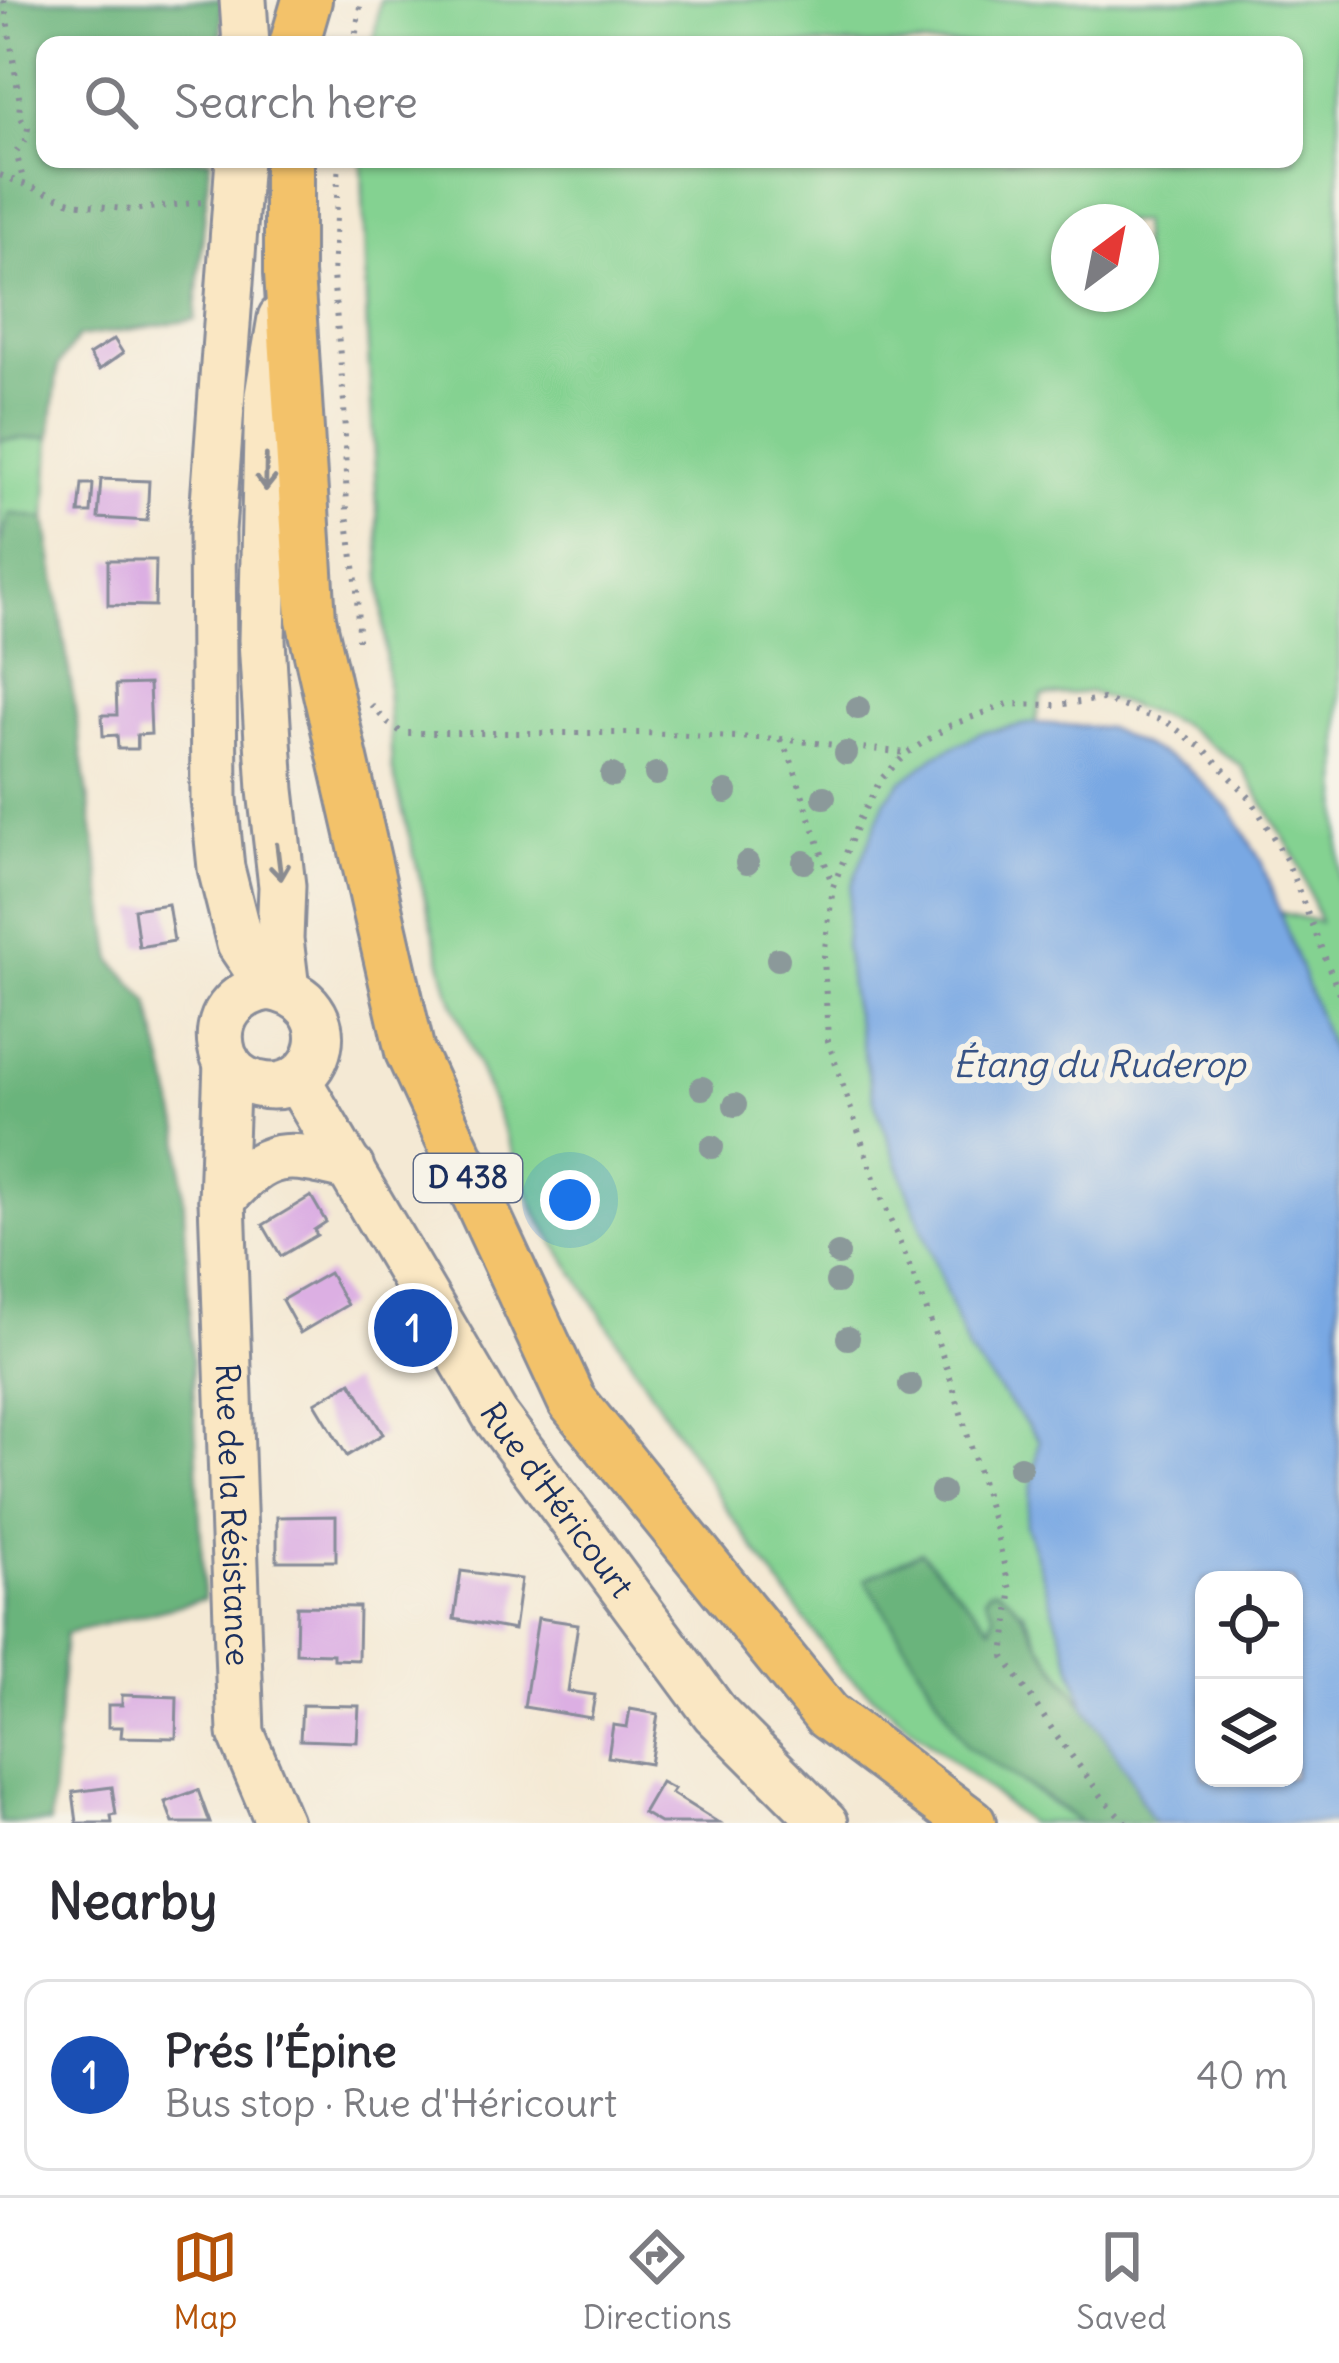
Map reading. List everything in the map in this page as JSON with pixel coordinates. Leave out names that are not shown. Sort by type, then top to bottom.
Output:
[{"type":"main road","points":[[288,0],[291,36]]},
{"type":"main road","points":[[295,36],[308,0]]},
{"type":"main road","points":[[289,168],[289,273]]},
{"type":"main road","name":"D 438","points":[[289,273],[311,619],[410,1052],[572,1401],[827,1715],[970,1823]]},
{"type":"street","points":[[244,0],[246,36]]},
{"type":"street","points":[[238,178],[212,530],[214,799],[221,868],[240,944],[262,994]]},
{"type":"street","points":[[262,994],[300,997],[311,1008],[320,1039],[309,1069],[262,1076],[220,1034],[223,1020],[262,994],[280,939],[282,886],[262,640],[268,395],[289,273]]},
{"type":"street","name":"Rue d'Héricourt","points":[[262,1076],[351,1168],[496,1417],[715,1713],[825,1823]]},
{"type":"street","name":"Rue de la Résistance","points":[[262,1076],[222,1200],[241,1733],[279,1823]]},
{"type":"street","points":[[222,1200],[245,1174],[268,1160],[303,1156],[351,1168]]},
{"type":"path","points":[[4,0],[19,115],[28,128],[16,152],[24,183]]},
{"type":"path","points":[[355,36],[361,0]]},
{"type":"path","points":[[339,168],[333,275],[358,652]]},
{"type":"path","points":[[0,175],[73,203],[131,210],[238,178]]},
{"type":"path","points":[[364,694],[403,733],[780,739],[907,753]]},
{"type":"path","points":[[1126,1823],[1066,1748],[1004,1657],[1011,1594],[996,1531],[952,1383],[828,1041],[824,956],[833,887],[880,779],[907,753],[951,725],[1008,704],[1103,700],[1168,723],[1206,751],[1251,799],[1287,861],[1339,993]]},
{"type":"path","points":[[780,739],[833,887]]},
{"type":"green space","points":[[0,0],[222,0],[221,36],[36,36],[36,168],[209,168],[195,320],[78,337],[58,366],[50,437],[0,440]]},
{"type":"green space","points":[[380,0],[1339,0],[1339,1072],[1279,912],[1320,922],[1297,860],[1241,766],[1179,723],[1090,692],[1042,696],[1035,723],[981,733],[845,944],[875,1103],[969,1352],[1039,1440],[1026,1525],[1085,1706],[1042,1647],[1023,1610],[994,1613],[991,1628],[921,1553],[866,1579],[1006,1772],[1080,1823],[1029,1823],[840,1669],[729,1513],[537,1215],[448,989],[392,768],[362,168],[1303,168],[1303,36],[374,36]]},
{"type":"green space","points":[[50,437],[46,519],[10,514],[0,544],[0,440]]},
{"type":"green space","points":[[10,513],[46,519],[113,961],[149,1002],[180,1130],[204,1599],[65,1634],[50,1823],[0,1823],[0,544]]},
{"type":"green space","points":[[921,1552],[991,1627],[994,1613],[985,1598],[989,1591],[1004,1594],[1017,1607],[1109,1740],[1156,1823],[1080,1823],[968,1747],[865,1579]]},
{"type":"water","name":"Étang du Ruderop","points":[[1035,723],[1107,728],[1185,766],[1231,811],[1261,861],[1339,1072],[1339,1823],[1157,1823],[1085,1706],[1026,1525],[1039,1440],[969,1352],[875,1103],[852,1000],[845,944],[851,887],[886,800],[935,756],[981,733]]},
{"type":"building","points":[[114,339],[123,353],[99,370],[89,355]]},
{"type":"building","points":[[101,479],[149,481],[147,521],[98,518]]},
{"type":"building","points":[[82,484],[93,484],[91,513],[79,513]]},
{"type":"building","points":[[108,560],[156,560],[155,606],[108,605]]},
{"type":"building","points":[[149,684],[151,734],[137,735],[137,749],[118,749],[117,735],[103,736],[102,715],[117,715],[116,685]]},
{"type":"building","points":[[168,904],[174,941],[139,947],[134,909]]},
{"type":"building","points":[[311,1196],[326,1222],[314,1230],[317,1235],[281,1256],[263,1225]]},
{"type":"building","points":[[329,1273],[347,1305],[300,1333],[282,1300]]},
{"type":"building","points":[[351,1382],[383,1434],[347,1456],[315,1403]]},
{"type":"building","points":[[336,1516],[336,1561],[277,1561],[277,1517]]},
{"type":"building","points":[[461,1571],[521,1579],[514,1630],[454,1619]]},
{"type":"building","points":[[297,1606],[359,1607],[358,1660],[296,1653]]},
{"type":"building","points":[[538,1618],[578,1624],[568,1691],[595,1695],[591,1718],[524,1707]]},
{"type":"building","points":[[122,1695],[177,1697],[176,1738],[121,1737],[122,1727],[108,1727],[108,1705],[122,1705]]},
{"type":"building","points":[[302,1705],[359,1706],[357,1742],[300,1740]]},
{"type":"building","points":[[630,1709],[658,1714],[650,1764],[608,1757],[613,1725],[627,1727]]},
{"type":"building","points":[[661,1782],[719,1823],[660,1823],[643,1813]]},
{"type":"building","points":[[112,1787],[116,1815],[111,1816],[112,1823],[77,1823],[73,1792]]},
{"type":"building","points":[[198,1790],[210,1823],[173,1823],[165,1802]]},
{"type":"place","name":"Prés l’Épine","points":[[413,1328]]}]
